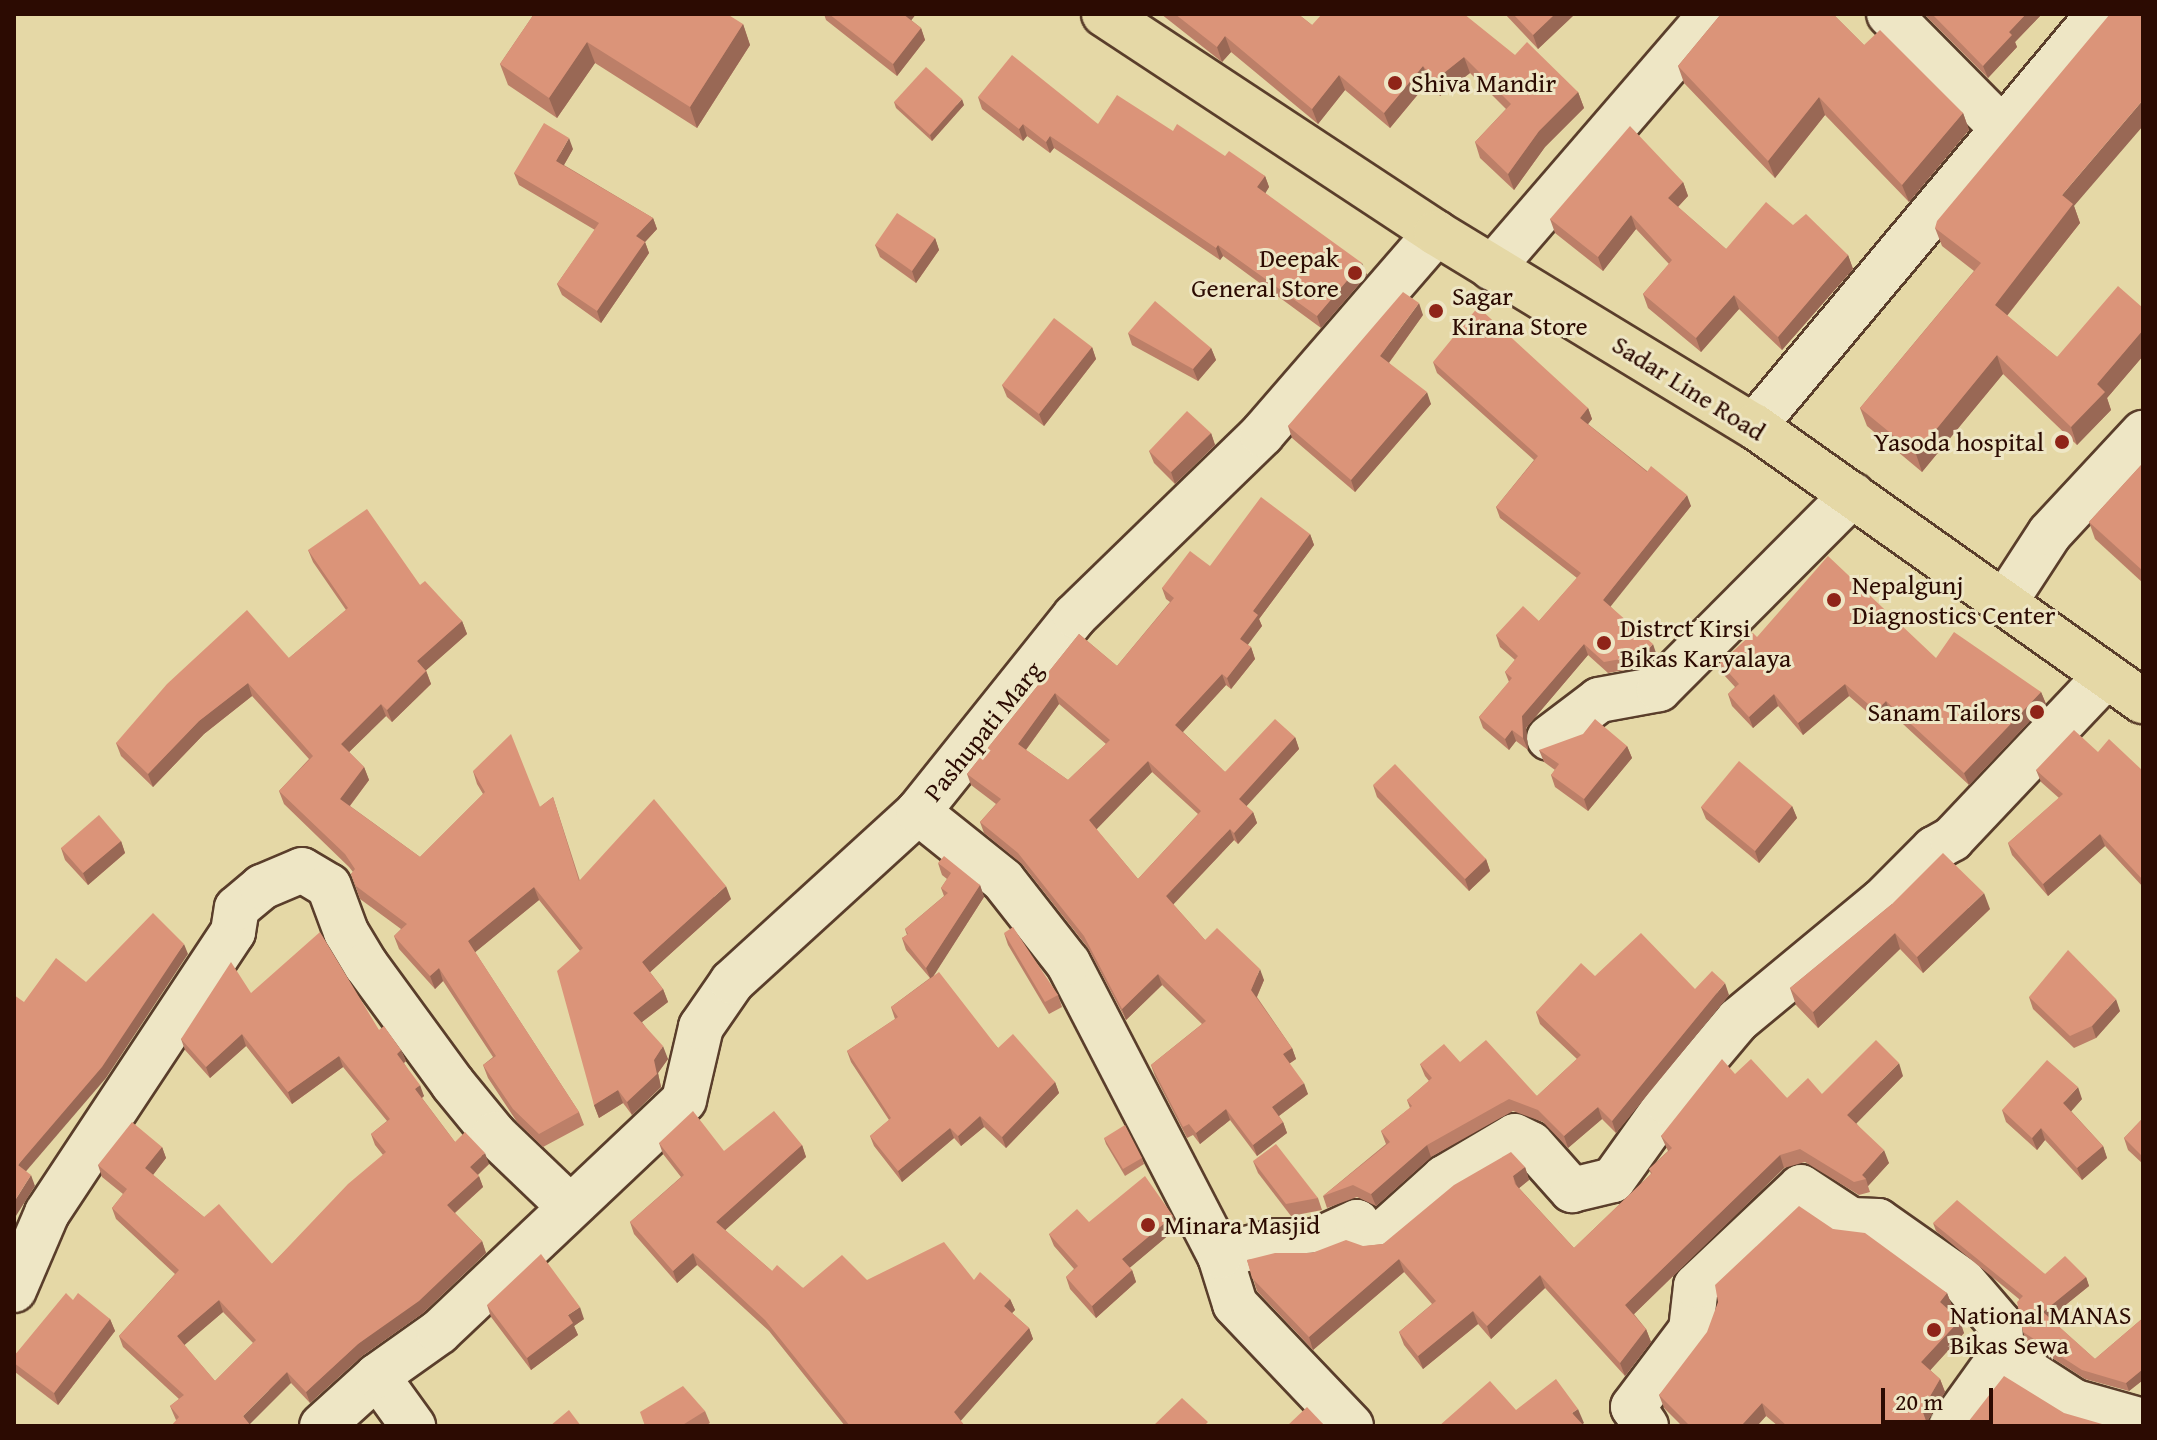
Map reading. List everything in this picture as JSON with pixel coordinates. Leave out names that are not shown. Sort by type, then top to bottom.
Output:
[{"type":"main road","name":"Sadar Line Road","points":[[1104,14],[1436,233],[1754,426],[2143,701]]},
{"type":"street","points":[[1492,268],[1711,14]]},
{"type":"street","points":[[1889,14],[2003,129]]},
{"type":"street","points":[[1754,426],[2099,14]]},
{"type":"street","name":"Pashupati Marg","points":[[1351,1426],[1235,1304],[1220,1256],[1068,963],[1003,880],[918,812],[1075,616],[1262,434],[1436,233]]},
{"type":"street","points":[[2005,602],[2050,533],[2143,433]]},
{"type":"street","points":[[1549,738],[1599,700],[1659,689],[1852,495]]},
{"type":"street","points":[[1220,1256],[1276,1241],[1316,1241],[1357,1222],[1366,1234],[1384,1232],[1444,1178],[1515,1136],[1531,1144],[1572,1190],[1613,1180],[1738,1020],[1882,901],[1934,849],[1952,839],[2105,677]]},
{"type":"street","points":[[322,1426],[377,1376],[439,1332],[684,1100],[701,1027],[732,982],[918,812]]},
{"type":"street","points":[[14,1290],[47,1213],[233,932],[237,908],[262,887],[302,870],[329,886],[346,932],[366,965],[453,1084],[494,1134],[570,1207]]},
{"type":"street","points":[[1646,1426],[1633,1407],[1691,1330],[1696,1286],[1801,1187],[1851,1220],[1878,1221],[1962,1280],[2000,1324],[2002,1355],[1951,1426]]},
{"type":"street","points":[[2002,1355],[2075,1402],[2143,1421]]},
{"type":"street","points":[[377,1376],[413,1426]]},
{"type":"building","points":[[534,14],[727,14],[743,24],[690,107],[587,42],[549,98],[500,64]]},
{"type":"building","points":[[829,14],[903,14],[921,28],[893,64]]},
{"type":"building","points":[[1175,14],[1298,14],[1312,25],[1322,14],[1464,14],[1515,55],[1527,42],[1578,92],[1539,131],[1508,174],[1475,142],[1511,104],[1464,57],[1435,80],[1423,66],[1384,113],[1339,75],[1312,109],[1225,36],[1217,47]]},
{"type":"building","points":[[1513,14],[1555,14],[1533,35]]},
{"type":"building","points":[[1721,14],[1833,14],[1864,45],[1880,30],[1963,113],[1902,185],[1819,97],[1768,161],[1678,66]]},
{"type":"building","points":[[1932,14],[2026,14],[2009,32],[2012,35],[1983,66]]},
{"type":"building","points":[[2110,14],[2143,14],[2143,100],[2062,195],[2073,204],[1995,305],[2057,357],[2118,286],[2143,308],[2143,330],[2097,384],[2105,392],[2071,427],[1997,355],[1916,454],[1860,408],[1981,263],[1935,228],[1937,221]]},
{"type":"building","points":[[1012,55],[1098,124],[1117,95],[1173,131],[1177,124],[1225,156],[1229,151],[1265,176],[1257,187],[1362,263],[1317,316],[1218,245],[1216,248],[1050,136],[1046,142],[1023,124],[1019,129],[978,97]]},
{"type":"building","points":[[926,67],[962,99],[930,135],[894,102]]},
{"type":"building","points":[[544,123],[569,138],[556,161],[653,218],[636,236],[645,242],[597,311],[557,284],[599,223],[514,173]]},
{"type":"building","points":[[1630,126],[1683,182],[1668,198],[1726,249],[1766,202],[1793,225],[1806,214],[1848,255],[1778,337],[1734,295],[1696,338],[1643,294],[1672,260],[1631,215],[1598,257],[1550,219]]},
{"type":"building","points":[[897,213],[935,238],[912,271],[875,245]]},
{"type":"building","points":[[1403,292],[1419,303],[1380,356],[1427,392],[1351,480],[1288,426]]},
{"type":"building","points":[[1155,301],[1211,348],[1193,369],[1128,333]]},
{"type":"building","points":[[1478,307],[1588,408],[1580,418],[1647,472],[1651,466],[1687,495],[1603,600],[1653,644],[1643,655],[1604,662],[1584,644],[1522,716],[1523,738],[1512,730],[1505,739],[1479,717],[1512,678],[1505,672],[1518,656],[1496,635],[1523,606],[1539,621],[1581,573],[1496,507],[1538,456],[1433,362]]},
{"type":"building","points":[[1054,318],[1092,347],[1039,414],[1002,385]]},
{"type":"building","points":[[1187,411],[1211,433],[1171,472],[1149,451]]},
{"type":"building","points":[[2143,463],[2143,571],[2089,522]]},
{"type":"building","points":[[1261,497],[1310,534],[1253,611],[1258,615],[1240,639],[1251,647],[1227,678],[1222,674],[1175,725],[1225,772],[1275,719],[1295,737],[1239,799],[1253,812],[1234,833],[1230,829],[1166,896],[1205,940],[1217,928],[1260,969],[1251,990],[1292,1048],[1283,1054],[1304,1083],[1272,1107],[1283,1122],[1253,1145],[1226,1109],[1196,1133],[1189,1124],[1183,1127],[1151,1065],[1206,1021],[1158,974],[1122,1009],[1084,936],[1018,853],[980,822],[1001,799],[967,774],[1079,634],[1117,666],[1174,598],[1162,588],[1190,551],[1210,566]],"holes":[[[1055,693],[1110,740],[1068,780],[1018,744]],[[1148,761],[1201,811],[1138,879],[1089,820]]]},
{"type":"building","points":[[367,509],[420,585],[425,581],[462,621],[417,661],[426,671],[387,710],[381,704],[341,744],[364,767],[340,799],[420,857],[485,792],[473,771],[511,734],[540,807],[553,797],[579,881],[654,799],[726,886],[642,962],[663,989],[633,1013],[663,1046],[654,1060],[657,1074],[627,1102],[618,1090],[594,1105],[557,971],[583,948],[534,887],[468,941],[579,1112],[539,1134],[513,1109],[483,1065],[496,1056],[439,968],[430,976],[394,936],[407,924],[356,886],[351,874],[355,869],[345,854],[279,791],[313,756],[248,683],[199,721],[148,774],[116,743],[167,684],[247,610],[289,658],[348,608],[308,550]]},
{"type":"building","points":[[1828,556],[1936,658],[1954,632],[2041,692],[1964,773],[1886,701],[1876,711],[1845,684],[1798,723],[1774,694],[1749,717],[1728,694],[1739,684],[1720,663],[1753,633],[1757,637]]},
{"type":"building","points":[[1595,719],[1627,746],[1584,799],[1551,775],[1559,764],[1539,750],[1583,734]]},
{"type":"building","points":[[2074,730],[2098,752],[2109,739],[2143,771],[2143,880],[2100,834],[2043,884],[2008,843],[2063,794],[2036,770]]},
{"type":"building","points":[[1739,761],[1792,806],[1755,851],[1701,807]]},
{"type":"building","points":[[1395,764],[1486,859],[1465,879],[1373,785]]},
{"type":"building","points":[[99,815],[121,841],[83,873],[61,848]]},
{"type":"building","points":[[1943,853],[1984,893],[1917,957],[1895,933],[1813,1012],[1790,988],[1892,904]]},
{"type":"building","points":[[944,856],[980,885],[926,968],[902,938],[908,934],[905,929],[948,893],[941,888],[951,873],[938,863]]},
{"type":"building","points":[[153,913],[184,944],[102,1067],[18,1165],[31,1175],[14,1202],[14,995],[24,1002],[56,958],[86,982]]},
{"type":"building","points":[[1013,927],[1058,995],[1045,1002],[1004,933]]},
{"type":"building","points":[[320,932],[379,1030],[384,1026],[401,1050],[397,1054],[420,1085],[415,1089],[455,1142],[465,1132],[485,1153],[470,1167],[479,1176],[447,1205],[482,1241],[419,1301],[358,1344],[306,1392],[287,1372],[243,1416],[251,1426],[171,1426],[179,1417],[170,1406],[184,1395],[119,1336],[179,1270],[112,1208],[127,1189],[98,1165],[132,1122],[162,1147],[145,1168],[204,1217],[219,1204],[272,1264],[348,1184],[386,1152],[371,1134],[390,1119],[339,1056],[288,1092],[242,1034],[206,1067],[181,1039],[231,962],[251,993]],"holes":[[[219,1300],[256,1340],[215,1381],[177,1336]]]},
{"type":"building","points":[[1641,933],[1695,989],[1712,971],[1725,983],[1612,1121],[1598,1107],[1564,1136],[1538,1110],[1509,1099],[1427,1145],[1371,1194],[1353,1185],[1323,1196],[1390,1142],[1381,1131],[1412,1106],[1407,1100],[1432,1078],[1420,1064],[1444,1044],[1460,1062],[1486,1040],[1537,1096],[1581,1055],[1536,1012],[1581,963],[1595,976]]},
{"type":"building","points":[[2068,950],[2116,999],[2092,1026],[2070,1036],[2029,997]]},
{"type":"building","points":[[939,972],[998,1048],[1013,1034],[1055,1082],[1002,1137],[980,1116],[958,1136],[950,1128],[898,1171],[870,1136],[891,1118],[847,1051],[898,1017],[891,1007]]},
{"type":"building","points":[[1876,1040],[1899,1063],[1847,1115],[1884,1150],[1862,1175],[1866,1179],[1854,1182],[1800,1149],[1780,1155],[1625,1305],[1646,1329],[1620,1363],[1540,1275],[1487,1326],[1473,1311],[1418,1356],[1399,1332],[1436,1301],[1399,1259],[1309,1337],[1252,1278],[1247,1260],[1275,1253],[1312,1253],[1346,1240],[1363,1246],[1383,1244],[1454,1185],[1511,1152],[1525,1167],[1513,1176],[1515,1184],[1574,1248],[1652,1173],[1649,1169],[1672,1148],[1661,1136],[1722,1059],[1735,1074],[1751,1059],[1787,1098],[1808,1078],[1822,1094]]},
{"type":"building","points":[[2047,1060],[2078,1087],[2063,1103],[2103,1146],[2077,1168],[2041,1128],[2032,1138],[2002,1110]]},
{"type":"building","points":[[693,1111],[724,1151],[774,1111],[802,1145],[716,1222],[772,1271],[777,1265],[803,1288],[842,1255],[867,1280],[944,1242],[974,1280],[980,1272],[1010,1299],[1004,1306],[1029,1328],[954,1412],[965,1426],[850,1426],[765,1320],[693,1253],[673,1271],[630,1222],[684,1175],[659,1143]]},
{"type":"building","points":[[2143,1118],[2143,1157],[2124,1138]]},
{"type":"building","points":[[1125,1125],[1142,1158],[1123,1169],[1104,1138]]},
{"type":"building","points":[[1276,1144],[1318,1198],[1286,1204],[1253,1161]]},
{"type":"building","points":[[1145,1176],[1173,1216],[1122,1259],[1132,1270],[1092,1306],[1066,1277],[1078,1266],[1049,1234],[1077,1209],[1089,1222]]},
{"type":"building","points":[[1957,1200],[2045,1274],[2065,1256],[2086,1277],[2043,1312],[2095,1359],[2143,1318],[2143,1369],[2126,1383],[2082,1370],[2023,1332],[2017,1302],[2023,1296],[1933,1223]]},
{"type":"building","points":[[1799,1206],[1833,1229],[1865,1233],[1947,1293],[1940,1302],[1960,1320],[1921,1362],[1940,1379],[1922,1410],[1928,1426],[1787,1426],[1762,1403],[1741,1426],[1690,1426],[1659,1395],[1707,1332],[1718,1302],[1715,1285]]},
{"type":"building","points":[[541,1254],[580,1307],[568,1315],[573,1323],[527,1358],[487,1305]]},
{"type":"building","points":[[66,1293],[73,1300],[78,1293],[110,1319],[54,1393],[14,1363],[14,1356]]},
{"type":"building","points":[[2004,1376],[2064,1413],[2109,1426],[1965,1426]]},
{"type":"building","points":[[1556,1379],[1578,1409],[1572,1413],[1584,1426],[1439,1426],[1490,1381],[1516,1410]]},
{"type":"building","points":[[683,1386],[705,1411],[681,1426],[645,1426],[640,1412]]},
{"type":"building","points":[[1182,1398],[1208,1422],[1204,1426],[1153,1426]]},
{"type":"building","points":[[1307,1407],[1325,1426],[1287,1426]]},
{"type":"building","points":[[569,1410],[581,1426],[550,1426]]},
{"type":"place","name":"Shiva Mandir","points":[[1395,83]]},
{"type":"place","name":"Deepak General Store","points":[[1355,273]]},
{"type":"place","name":"Sagar Kirana Store","points":[[1436,311]]},
{"type":"place","name":"Yasoda hospital","points":[[2062,442]]},
{"type":"place","name":"Nepalgunj Diagnostics Center","points":[[1834,600]]},
{"type":"place","name":"Distrct Kirsi Bikas Karyalaya","points":[[1604,643]]},
{"type":"place","name":"Sanam Tailors","points":[[2037,712]]},
{"type":"place","name":"Minara Masjid","points":[[1148,1225]]},
{"type":"place","name":"National MANAS Bikas Sewa","points":[[1934,1330]]}]
